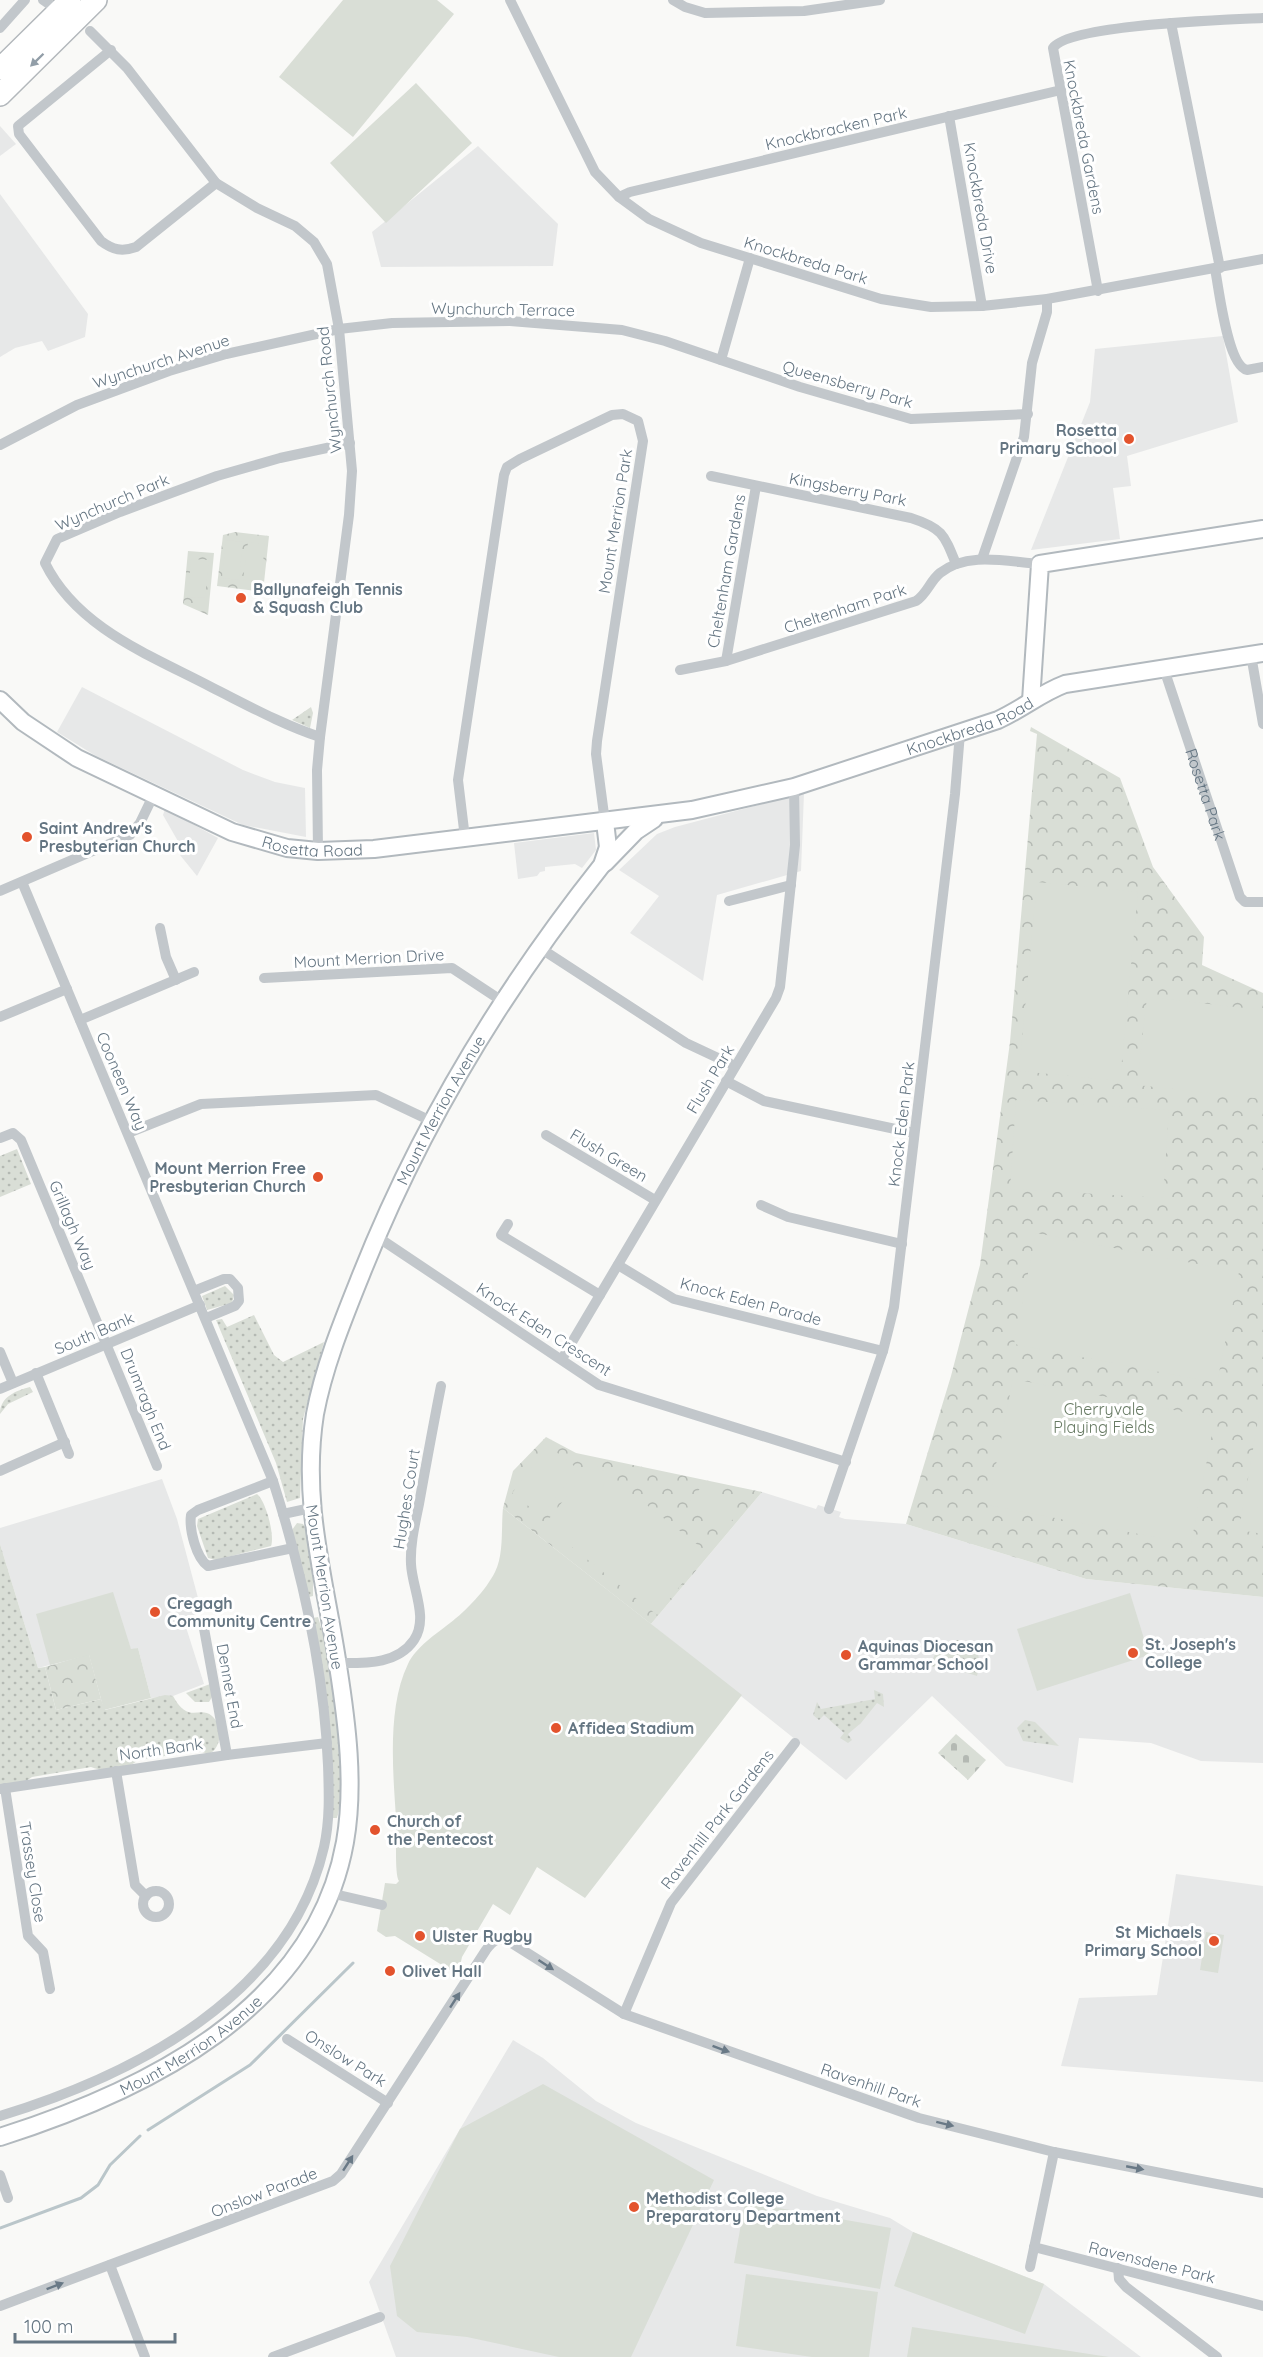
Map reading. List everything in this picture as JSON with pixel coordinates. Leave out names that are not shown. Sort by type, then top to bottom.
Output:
[{"type":"highway","points":[[0,69],[67,13],[96,0]]},
{"type":"highway","points":[[0,95],[67,13]]},
{"type":"street","points":[[0,28],[25,0]]},
{"type":"street","name":"Knockbreda Park","points":[[510,0],[595,172],[619,197],[649,219],[682,235],[881,299],[931,307],[982,306],[1047,299],[1263,259]]},
{"type":"street","points":[[673,0],[685,8],[705,14],[804,11],[880,0]]},
{"type":"street","name":"Wynchurch Road","points":[[67,13],[111,50],[216,183],[257,208],[295,226],[314,242],[327,264],[339,329],[352,471],[349,515],[317,770],[318,851]]},
{"type":"street","points":[[1263,18],[1171,24],[1227,333],[1239,365],[1247,370],[1263,367]]},
{"type":"street","name":"Knockbreda Gardens","points":[[1098,291],[1053,55],[1056,44],[1108,30],[1171,24]]},
{"type":"street","points":[[111,50],[38,107],[18,126],[19,134],[101,242],[111,248],[126,250],[136,247],[216,183]]},
{"type":"street","name":"Knockbracken Park","points":[[619,197],[630,192],[1060,90]]},
{"type":"street","name":"Knockbreda Drive","points":[[950,116],[982,306]]},
{"type":"street","points":[[721,360],[750,258]]},
{"type":"street","points":[[982,559],[1024,437],[1032,363],[1047,312],[1047,299]]},
{"type":"street","name":"Wynchurch Terrace","points":[[339,329],[392,323],[510,321],[622,330],[665,341]]},
{"type":"street","name":"Wynchurch Avenue","points":[[0,445],[77,405],[169,371],[226,354],[339,329]]},
{"type":"street","name":"Queensberry Park","points":[[665,341],[800,387],[911,419],[1028,414]]},
{"type":"street","name":"Mount Merrion Park","points":[[465,838],[458,780],[504,475],[507,467],[520,459],[612,415],[623,414],[638,421],[643,441],[597,741],[596,754],[605,822]]},
{"type":"street","name":"Wynchurch Park","points":[[320,737],[244,703],[107,631],[63,594],[45,562],[57,539],[120,512],[217,476],[280,458],[350,443]]},
{"type":"street","name":"Kingsberry Park","points":[[711,476],[927,523],[942,532],[956,564]]},
{"type":"street","name":"Cheltenham Gardens","points":[[726,661],[756,486]]},
{"type":"street","points":[[1040,564],[1263,529]]},
{"type":"street","name":"Cheltenham Park","points":[[680,670],[726,661],[916,602],[923,597],[937,575],[956,564],[982,559],[1040,564]]},
{"type":"street","name":"Knockbreda Road","points":[[660,816],[794,787],[998,720],[1031,701],[1040,564]]},
{"type":"street","points":[[1031,701],[1065,684],[1257,654],[1263,724]]},
{"type":"street","name":"Rosetta Park","points":[[1164,669],[1240,897],[1245,902],[1263,902]]},
{"type":"street","name":"Rosetta Road","points":[[4,708],[55,745],[232,832],[260,842],[318,851],[374,849],[660,816]]},
{"type":"street","name":"Knock Eden Park","points":[[830,1509],[883,1352],[894,1307],[957,784],[960,733]]},
{"type":"street","name":"Flush Park","points":[[562,1359],[776,998],[780,987],[795,844],[794,787]]},
{"type":"street","points":[[0,891],[130,835],[140,823],[154,794]]},
{"type":"street","points":[[602,865],[636,831],[660,816]]},
{"type":"street","name":"Mount Merrion Avenue","points":[[0,2136],[70,2113],[134,2086],[215,2036],[255,2002],[292,1962],[312,1932],[330,1893],[342,1859],[348,1819],[347,1743],[338,1663],[311,1508],[312,1447],[322,1383],[376,1236],[430,1121],[502,1001],[602,865],[608,847],[605,822]]},
{"type":"street","name":"Cooneen Way","points":[[22,882],[206,1318],[273,1481],[283,1514]]},
{"type":"street","points":[[729,901],[791,885]]},
{"type":"street","points":[[160,928],[166,957],[176,980]]},
{"type":"street","points":[[540,948],[686,1043],[735,1066]]},
{"type":"street","name":"Mount Merrion Drive","points":[[264,978],[452,968],[502,1001]]},
{"type":"street","points":[[80,1020],[194,972]]},
{"type":"street","points":[[0,1017],[67,989]]},
{"type":"street","points":[[726,1081],[764,1101],[914,1133]]},
{"type":"street","points":[[128,1133],[201,1104],[376,1095],[430,1121]]},
{"type":"street","name":"Grillagh Way","points":[[0,1138],[13,1134],[21,1140],[107,1343]]},
{"type":"street","name":"Flush Green","points":[[546,1135],[655,1200]]},
{"type":"street","points":[[761,1204],[788,1217],[902,1244]]},
{"type":"street","points":[[508,1224],[501,1235],[600,1295]]},
{"type":"street","name":"Knock Eden Crescent","points":[[376,1236],[599,1385],[846,1462]]},
{"type":"street","name":"Knock Eden Parade","points":[[618,1265],[674,1299],[883,1352]]},
{"type":"street","points":[[194,1292],[224,1279],[230,1279],[238,1288],[239,1301],[234,1306],[206,1318]]},
{"type":"street","name":"South Bank","points":[[0,1389],[200,1305]]},
{"type":"street","name":"Drumragh End","points":[[107,1343],[157,1466]]},
{"type":"street","points":[[0,1352],[13,1383]]},
{"type":"street","points":[[36,1373],[69,1454]]},
{"type":"street","name":"Hughes Court","points":[[338,1663],[381,1661],[395,1657],[406,1649],[418,1631],[420,1614],[412,1576],[412,1546],[441,1386]]},
{"type":"street","points":[[0,1471],[64,1442]]},
{"type":"street","points":[[273,1481],[191,1515],[190,1523],[200,1556],[208,1566],[293,1548]]},
{"type":"street","points":[[283,1514],[311,1508]]},
{"type":"street","name":"Mount Merrion Avenue","points":[[0,2116],[58,2096],[149,2054],[200,2022],[263,1964],[303,1907],[324,1846],[328,1818],[327,1743],[316,1658],[293,1548],[283,1514]]},
{"type":"street","name":"Dennet End","points":[[203,1623],[227,1755]]},
{"type":"street","name":"North Bank","points":[[2,1789],[227,1755],[327,1743]]},
{"type":"street","name":"Ravenhill Park Gardens","points":[[624,2014],[671,1903],[795,1743]]},
{"type":"street","points":[[116,1771],[135,1885],[146,1896]]},
{"type":"street","name":"Trassey Close","points":[[2,1789],[28,1936],[43,1952],[50,1989]]},
{"type":"street","points":[[330,1893],[382,1905]]},
{"type":"street","name":"Ravenhill Park","points":[[495,1940],[505,1939],[624,2014],[919,2118],[1054,2152],[1263,2193]]},
{"type":"street","name":"Onslow Parade","points":[[0,2306],[325,2186],[341,2174],[495,1940]]},
{"type":"street","name":"Onslow Park","points":[[287,2039],[388,2103]]},
{"type":"street","points":[[1030,2267],[1054,2152]]},
{"type":"street","points":[[0,2175],[8,2198]]},
{"type":"street","name":"Ravensdene Park","points":[[1034,2247],[1263,2306]]},
{"type":"street","points":[[110,2265],[145,2357]]},
{"type":"street","points":[[1118,2268],[1119,2279],[1126,2287],[1217,2357]]},
{"type":"street","points":[[273,2357],[380,2317]]},
{"type":"shaded area","points":[[0,126],[16,144],[0,156]]},
{"type":"shaded area","points":[[478,146],[558,224],[553,266],[381,267],[372,232]]},
{"type":"shaded area","points":[[0,194],[88,314],[85,337],[48,351],[42,341],[15,348],[0,357]]},
{"type":"shaded area","name":"Rosetta Primary School","points":[[1223,336],[1238,422],[1127,456],[1131,486],[1113,488],[1120,539],[1031,550],[1090,402],[1095,349]]},
{"type":"shaded area","points":[[82,687],[243,770],[275,782],[305,788],[306,837],[243,825],[96,756],[57,732]]},
{"type":"shaded area","points":[[804,793],[801,871],[717,895],[703,981],[630,933],[659,896],[619,870],[657,834],[675,827]]},
{"type":"shaded area","points":[[165,809],[218,838],[197,876],[180,855],[183,850],[163,815]]},
{"type":"shaded area","points":[[594,833],[596,850],[582,868],[575,864],[545,867],[545,871],[540,872],[537,876],[518,879],[514,843]]},
{"type":"shaded area","points":[[162,1479],[177,1519],[202,1613],[186,1617],[185,1624],[204,1684],[173,1696],[151,1698],[138,1648],[131,1650],[129,1644],[38,1668],[0,1544],[0,1528]]},
{"type":"shaded area","name":"Aquinas Diocesan Grammar School","points":[[762,1492],[816,1509],[818,1505],[841,1512],[839,1517],[845,1519],[906,1524],[1086,1579],[1263,1597],[1263,1763],[1201,1761],[1151,1743],[1079,1738],[1073,1783],[1006,1766],[932,1696],[846,1780],[651,1624]]},
{"type":"shaded area","name":"St Michaels Primary School","points":[[1176,1874],[1263,1886],[1263,2082],[1061,2066],[1079,1998],[1157,1995]]},
{"type":"shaded area","name":"Methodist College Preparatory Department","points":[[513,2040],[543,2058],[596,2101],[636,2123],[817,2196],[890,2218],[913,2232],[1044,2284],[1141,2357],[396,2357],[369,2282]]},
{"type":"green space","points":[[343,0],[437,0],[454,14],[353,137],[279,77]]},
{"type":"green space","points":[[416,83],[472,143],[386,223],[330,163]]},
{"type":"green space","points":[[235,532],[269,536],[263,592],[217,586],[223,535]]},
{"type":"green space","points":[[226,540],[243,542],[239,580],[222,578]]},
{"type":"green space","points":[[248,542],[265,544],[261,582],[243,580]]},
{"type":"green space","points":[[188,551],[214,553],[208,615],[183,604]]},
{"type":"green space","points":[[191,559],[209,560],[205,598],[188,597]]},
{"type":"green space","points":[[311,707],[313,713],[310,728],[292,720]]},
{"type":"green space","name":"Cherryvale Playing Fields","points":[[1031,727],[1120,778],[1153,867],[1204,937],[1202,965],[1263,993],[1263,1597],[1086,1579],[906,1524],[951,1376],[980,1265],[1010,1042],[1037,734],[1030,731]]},
{"type":"green space","points":[[1037,882],[1138,892],[1120,1081],[1019,1071]]},
{"type":"green space","points":[[1147,997],[1263,1010],[1263,1099],[1137,1085]]},
{"type":"green space","points":[[1016,1100],[1169,1110],[1163,1198],[1010,1189]]},
{"type":"green space","points":[[17,1149],[31,1184],[0,1197],[0,1156]]},
{"type":"green space","points":[[1036,1233],[1239,1272],[1217,1383],[1014,1344]]},
{"type":"green space","points":[[225,1286],[234,1295],[232,1303],[207,1310],[202,1296]]},
{"type":"green space","points":[[254,1315],[274,1355],[283,1362],[324,1342],[303,1419],[300,1498],[287,1502],[276,1463],[216,1320],[222,1319],[227,1327]]},
{"type":"green space","points":[[1013,1379],[1215,1418],[1191,1544],[988,1505]]},
{"type":"green space","points":[[30,1387],[33,1392],[8,1404],[0,1414],[3,1403],[9,1396]]},
{"type":"green space","points":[[1263,1392],[1263,1534],[1239,1530]]},
{"type":"green space","points":[[546,1437],[576,1453],[762,1492],[651,1624],[503,1508],[513,1471]]},
{"type":"green space","points":[[548,1446],[578,1469],[541,1516],[512,1493]]},
{"type":"green space","points":[[593,1463],[707,1552],[657,1615],[544,1525]]},
{"type":"green space","points":[[702,1486],[737,1514],[722,1533],[687,1505]]},
{"type":"green space","points":[[257,1494],[264,1504],[269,1519],[272,1535],[271,1546],[216,1560],[208,1558],[197,1526],[198,1519]]},
{"type":"green space","name":"Affidea Stadium","points":[[503,1508],[742,1695],[585,1898],[537,1867],[510,1915],[493,1904],[462,1957],[458,1975],[395,1936],[386,1937],[377,1931],[385,1883],[396,1884],[399,1881],[396,1862],[394,1719],[401,1681],[416,1652],[469,1606],[495,1572],[501,1549]]},
{"type":"green space","points":[[297,1523],[305,1527],[313,1570],[313,1596],[309,1597],[292,1530]]},
{"type":"green space","points":[[0,1544],[38,1668],[45,1667],[56,1710],[101,1699],[105,1710],[165,1695],[173,1696],[184,1710],[207,1713],[216,1720],[220,1736],[213,1751],[209,1754],[198,1751],[138,1760],[116,1769],[102,1770],[91,1767],[32,1777],[23,1783],[0,1786]]},
{"type":"green space","points":[[113,1592],[131,1649],[138,1648],[151,1698],[104,1710],[89,1655],[50,1665],[36,1614]]},
{"type":"green space","points":[[1130,1593],[1149,1655],[1037,1691],[1017,1629]]},
{"type":"green space","points":[[318,1617],[330,1663],[342,1745],[341,1796],[337,1818],[333,1818],[313,1618]]},
{"type":"green space","points":[[957,1640],[970,1644],[977,1652],[979,1663],[977,1676],[958,1670],[929,1666],[939,1647]]},
{"type":"green space","points":[[89,1654],[101,1699],[56,1710],[45,1667]]},
{"type":"green space","points":[[210,1684],[212,1697],[209,1702],[195,1702],[186,1693]]},
{"type":"green space","points":[[874,1690],[883,1694],[884,1707],[877,1703],[861,1723],[848,1734],[852,1740],[848,1743],[840,1738],[844,1733],[824,1715],[819,1720],[813,1715],[817,1702],[821,1709],[875,1699]]},
{"type":"green space","points":[[1025,1720],[1035,1722],[1059,1746],[1023,1741],[1017,1728]]},
{"type":"green space","points":[[956,1734],[986,1760],[968,1780],[938,1753]]},
{"type":"green space","points":[[1206,1932],[1224,1935],[1218,1973],[1200,1970]]},
{"type":"green space","points":[[543,2084],[714,2180],[631,2357],[559,2357],[467,2337],[417,2332],[397,2316],[390,2266],[460,2129]]},
{"type":"green space","points":[[745,2202],[891,2228],[880,2289],[734,2263]]},
{"type":"green space","points":[[913,2232],[1044,2284],[1025,2334],[894,2286]]},
{"type":"green space","points":[[746,2274],[878,2292],[869,2357],[812,2357],[736,2346]]},
{"type":"green space","points":[[912,2327],[1109,2357],[907,2357]]},
{"type":"waterway","points":[[148,2130],[250,2065],[353,1963]]},
{"type":"waterway","points":[[0,2228],[81,2198],[98,2185],[110,2165],[140,2136]]},
{"type":"place","name":"Rosetta Primary School","points":[[1129,439]]},
{"type":"place","name":"Ballynafeigh Tennis & Squash Club","points":[[241,598]]},
{"type":"place","name":"Saint Andrew's Presbyterian Church","points":[[27,837]]},
{"type":"place","name":"Mount Merrion Free Presbyterian Church","points":[[318,1177]]},
{"type":"place","name":"Cregagh Community Centre","points":[[155,1612]]},
{"type":"place","name":"St. Joseph's College","points":[[1133,1653]]},
{"type":"place","name":"Aquinas Diocesan Grammar School","points":[[846,1655]]},
{"type":"place","name":"Affidea Stadium","points":[[556,1728]]},
{"type":"place","name":"Church of the Pentecost","points":[[375,1830]]},
{"type":"place","name":"Ulster Rugby","points":[[420,1936]]},
{"type":"place","name":"St Michaels Primary School","points":[[1214,1941]]},
{"type":"place","name":"Olivet Hall","points":[[390,1971]]},
{"type":"place","name":"Methodist College Preparatory Department","points":[[634,2207]]}]
